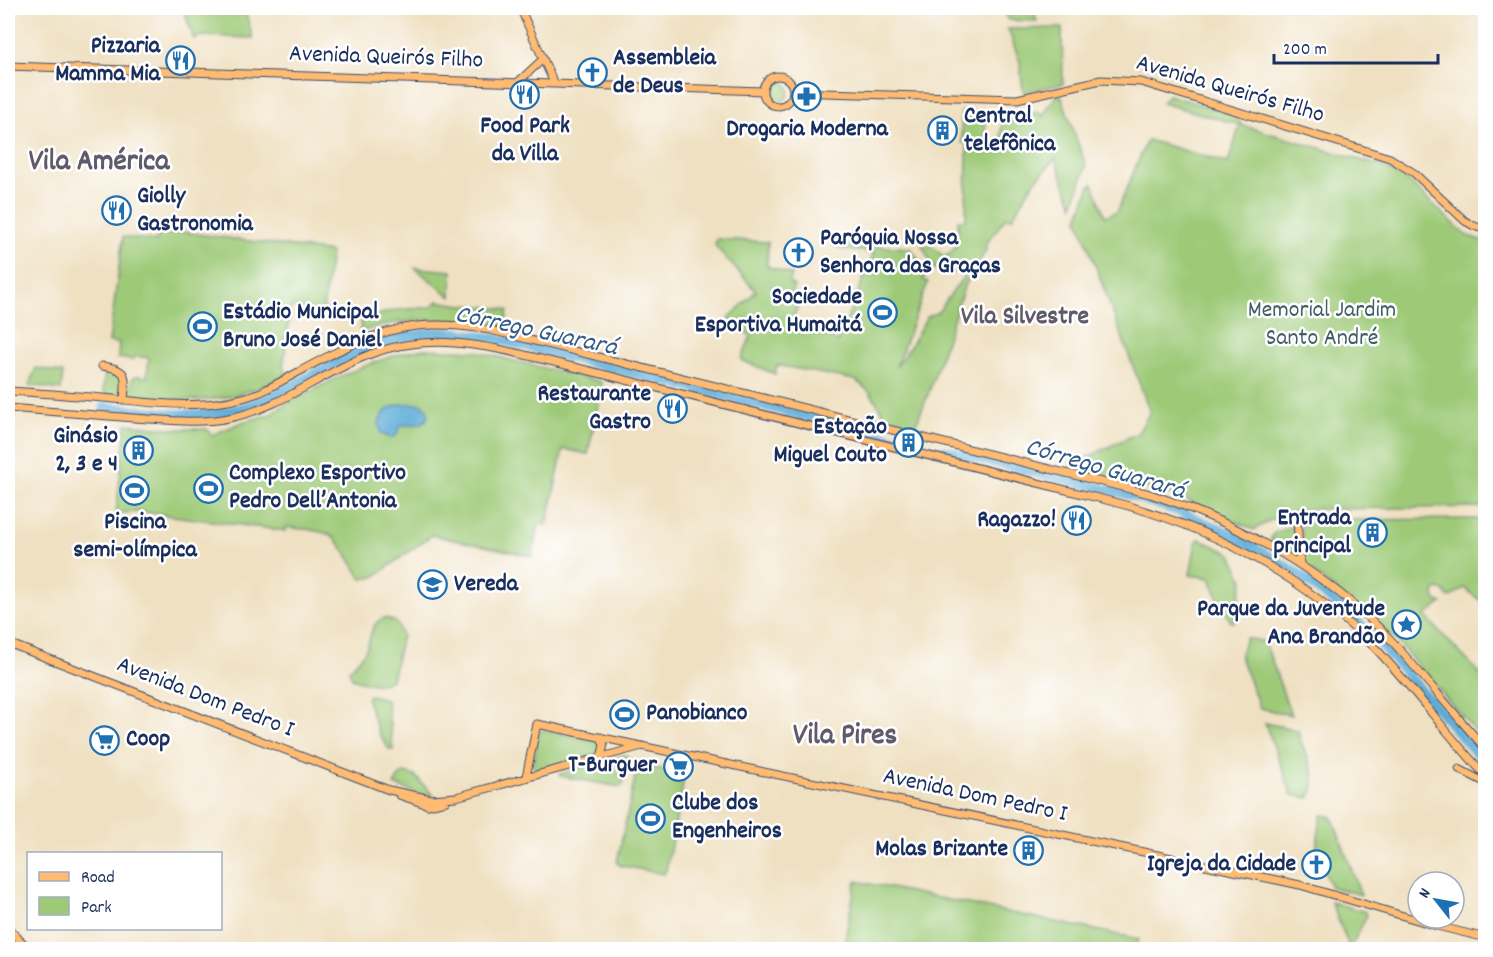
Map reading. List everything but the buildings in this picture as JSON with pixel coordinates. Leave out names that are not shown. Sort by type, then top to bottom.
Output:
[{"type":"main road","points":[[520,8],[554,83]]},
{"type":"main road","points":[[518,82],[543,59]]},
{"type":"main road","name":"Avenida Queirós Filho","points":[[8,66],[763,91]]},
{"type":"main road","points":[[778,76],[789,81],[793,92],[789,102],[777,106],[767,101],[763,91],[767,81],[778,76]]},
{"type":"main road","name":"Avenida Queirós Filho","points":[[793,92],[1017,99],[1101,80],[1141,82],[1390,158],[1414,173],[1465,221],[1485,230]]},
{"type":"main road","points":[[8,391],[186,405],[232,402],[261,392],[357,342],[374,336],[419,325],[467,326],[490,330],[1177,502],[1222,522],[1300,565],[1348,602],[1389,639],[1485,749]]},
{"type":"main road","points":[[8,408],[187,422],[226,419],[269,406],[375,352],[407,344],[456,342],[574,367],[1142,509],[1194,528],[1245,552],[1291,579],[1330,608],[1379,653],[1485,776]]},
{"type":"main road","points":[[102,366],[123,371],[126,380],[124,400]]},
{"type":"main road","points":[[1297,518],[1300,565]]},
{"type":"main road","name":"Avenida Dom Pedro I","points":[[8,643],[389,789],[431,799],[456,797],[642,746],[1300,885],[1426,923],[1485,938]]},
{"type":"main road","points":[[526,777],[537,724],[642,746]]},
{"type":"main road","points":[[601,737],[604,745],[601,757]]},
{"type":"main road","points":[[1459,769],[1485,783]]},
{"type":"main road","points":[[8,928],[30,950]]},
{"type":"main road","points":[[8,943],[14,950]]},
{"type":"green space","points":[[183,8],[244,8],[253,38],[201,36],[194,39]]},
{"type":"green space","points":[[1003,8],[1032,8],[1037,21],[1008,20]]},
{"type":"green space","points":[[1062,28],[1063,84],[1023,92],[1020,62],[1008,29]]},
{"type":"green space","points":[[774,80],[782,80],[789,87],[789,95],[782,102],[774,102],[767,95],[767,87]]},
{"type":"green space","points":[[1061,95],[1086,166],[1073,205],[1055,159],[1032,185],[1012,218],[1006,217],[984,247],[987,249],[964,287],[929,392],[914,429],[890,423],[870,392],[855,380],[777,365],[775,374],[741,360],[751,336],[728,319],[756,291],[716,247],[717,239],[768,242],[767,266],[792,275],[789,283],[794,286],[791,292],[795,294],[792,301],[799,304],[792,320],[838,342],[874,252],[843,250],[831,244],[910,248],[927,270],[923,280],[928,282],[896,367],[927,317],[938,312],[967,272],[962,270],[951,273],[935,269],[922,246],[932,246],[942,255],[950,254],[957,244],[958,220],[966,220],[967,144],[962,143],[961,112],[986,111],[985,144],[1001,145],[1002,114],[1040,113],[1042,117],[1055,97]]},
{"type":"green space","name":"Memorial Jardim Santo André","points":[[1168,95],[1236,115],[1241,125],[1385,167],[1407,180],[1466,235],[1485,242],[1485,507],[1316,509],[1289,513],[1254,530],[1181,497],[1072,468],[1071,465],[1138,433],[1150,412],[1078,219],[1090,185],[1093,184],[1105,216],[1117,212],[1147,140],[1228,163],[1240,125],[1162,103]]},
{"type":"green space","name":"Estádio Municipal Bruno José Daniel","points":[[183,232],[331,252],[323,309],[374,316],[396,310],[431,307],[438,301],[508,310],[505,327],[432,320],[396,323],[360,332],[362,316],[291,307],[283,368],[286,369],[285,376],[244,393],[209,400],[173,400],[130,396],[132,379],[136,376],[147,377],[149,358],[134,356],[134,360],[118,358],[119,343],[109,342],[123,237],[157,241],[159,234]]},
{"type":"green space","points":[[415,268],[452,271],[451,297]]},
{"type":"green space","points":[[424,349],[474,351],[601,382],[588,454],[563,449],[547,525],[539,524],[532,556],[432,535],[374,577],[362,579],[338,542],[323,532],[286,527],[286,531],[143,512],[116,513],[126,424],[176,429],[207,429],[212,435],[245,421],[272,414],[275,410],[311,391],[365,366]]},
{"type":"green space","points":[[36,368],[63,373],[61,390],[29,385]]},
{"type":"green space","points":[[108,370],[120,373],[123,380],[118,396],[107,395],[103,390],[105,373]]},
{"type":"green space","name":"Parque da Juventude Ana Brandão","points":[[1485,519],[1485,604],[1464,588],[1449,598],[1444,591],[1439,589],[1435,590],[1434,597],[1442,603],[1425,616],[1485,679],[1485,732],[1480,733],[1475,731],[1395,639],[1304,564],[1301,525],[1325,520]]},
{"type":"green space","points":[[1293,526],[1296,553],[1294,554],[1272,541],[1271,538],[1274,533]]},
{"type":"green space","points":[[1199,539],[1232,554],[1243,580],[1234,622],[1231,622],[1220,603],[1210,578],[1190,575],[1196,542]]},
{"type":"green space","points":[[385,618],[396,622],[402,635],[392,679],[378,684],[352,678],[349,670],[365,651],[373,627]]},
{"type":"green space","points":[[1246,638],[1265,642],[1291,715],[1260,708],[1240,657]]},
{"type":"green space","points":[[371,695],[383,698],[387,702],[393,750],[389,749],[379,734],[367,700]]},
{"type":"green space","points":[[1265,723],[1298,730],[1313,772],[1313,790],[1309,798],[1292,795]]},
{"type":"green space","points":[[543,730],[597,741],[601,747],[597,754],[536,771],[533,766],[539,733]]},
{"type":"green space","points":[[624,755],[629,759],[623,784],[620,787],[559,774]]},
{"type":"green space","name":"Clube dos Engenheiros","points":[[638,764],[685,774],[666,871],[663,874],[619,865],[617,862]]},
{"type":"green space","points":[[404,773],[415,776],[434,796],[419,794],[394,785]]},
{"type":"green space","points":[[1323,815],[1332,817],[1361,895],[1331,887],[1316,850]]},
{"type":"green space","points":[[856,881],[1139,939],[1136,949],[843,949]]},
{"type":"green space","points":[[1331,902],[1365,912],[1367,915],[1350,949]]},
{"type":"water","points":[[402,404],[421,404],[428,413],[427,419],[416,424],[401,425],[396,436],[391,438],[381,434],[379,422],[386,411]]},
{"type":"waterway","name":"Córrego Guarará","points":[[104,407],[186,414],[235,410],[271,397],[334,364],[380,344],[428,333],[447,333],[467,334],[508,342],[896,439]]},
{"type":"waterway","name":"Córrego Guarará","points":[[944,450],[1137,497],[1229,533],[1297,573],[1349,614],[1383,647],[1486,764]]},
{"type":"place","name":"Pizzaria Mamma Mia","points":[[181,61]]},
{"type":"place","name":"Assembleia de Deus","points":[[592,73]]},
{"type":"place","name":"Food Park da Villa","points":[[525,94]]},
{"type":"place","name":"Drogaria Moderna","points":[[807,97]]},
{"type":"place","name":"Central telefônica","points":[[943,131]]},
{"type":"place","name":"Giolly Gastronomia","points":[[116,211]]},
{"type":"place","name":"Paróquia Nossa Senhora das Graças","points":[[799,253]]},
{"type":"place","name":"Sociedade Esportiva Humaitá","points":[[883,312]]},
{"type":"place","name":"Estádio Municipal Bruno José Daniel","points":[[202,327]]},
{"type":"place","name":"Restaurante Gastro","points":[[672,409]]},
{"type":"place","name":"Estação Miguel Couto","points":[[908,442]]},
{"type":"place","name":"Ginásio 2, 3 e 4","points":[[139,451]]},
{"type":"place","name":"Complexo Esportivo Pedro Dell’Antonia","points":[[208,488]]},
{"type":"place","name":"Piscina semi-olímpica","points":[[135,490]]},
{"type":"place","name":"Ragazzo!","points":[[1077,521]]},
{"type":"place","name":"Entrada principal","points":[[1372,533]]},
{"type":"place","name":"Vereda","points":[[433,585]]},
{"type":"place","name":"Parque da Juventude Ana Brandão","points":[[1406,624]]},
{"type":"place","name":"Panobianco","points":[[625,714]]},
{"type":"place","name":"Coop","points":[[105,740]]},
{"type":"place","name":"T-Burguer","points":[[678,766]]},
{"type":"place","name":"Clube dos Engenheiros","points":[[651,818]]},
{"type":"place","name":"Molas Brizante","points":[[1029,850]]},
{"type":"place","name":"Igreja da Cidade","points":[[1317,865]]},
{"type":"district","name":"Vila América","points":[[99,163]]},
{"type":"district","name":"Vila Silvestre","points":[[1025,317]]},
{"type":"district","name":"Vila Pires","points":[[845,737]]}]
